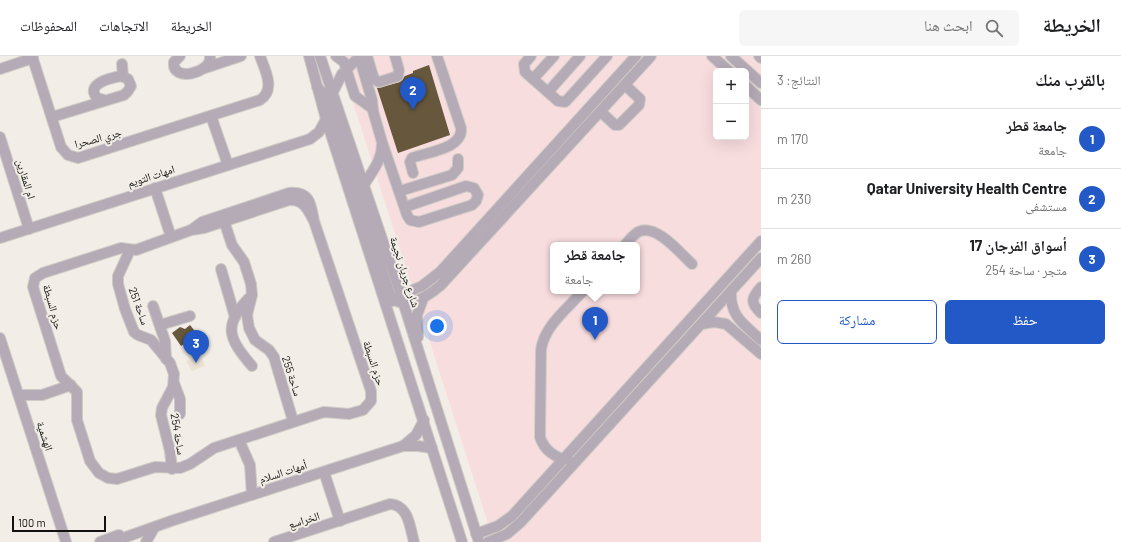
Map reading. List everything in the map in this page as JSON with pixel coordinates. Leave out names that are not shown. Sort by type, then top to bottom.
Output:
[{"type":"street","points":[[178,56],[174,62],[174,68],[180,74],[186,74],[240,56]]},
{"type":"street","points":[[205,68],[210,62],[211,56],[225,61]]},
{"type":"street","name":"جري الصحرا","points":[[0,69],[32,57],[63,150],[68,155],[78,158],[260,100],[265,96],[269,83],[260,56]]},
{"type":"street","points":[[309,56],[316,86],[333,143],[424,420],[462,542]]},
{"type":"street","name":"شارع جريان نجيمة","points":[[320,56],[364,184],[398,300],[427,379],[478,538]]},
{"type":"street","points":[[339,57],[361,60],[374,79],[379,82],[398,76],[399,70],[395,56]]},
{"type":"street","points":[[413,173],[410,162],[412,158],[454,144],[461,134],[461,128],[437,56]]},
{"type":"street","points":[[531,56],[523,68],[558,101],[567,101],[607,56]]},
{"type":"street","points":[[533,79],[554,56]]},
{"type":"street","points":[[548,92],[580,56]]},
{"type":"street","points":[[389,313],[398,300],[433,279],[636,56]]},
{"type":"street","points":[[381,291],[398,300],[423,299],[437,290],[651,56]]},
{"type":"street","points":[[712,56],[726,68]]},
{"type":"street","points":[[731,56],[761,83]]},
{"type":"street","points":[[339,57],[346,69],[353,94],[373,109]]},
{"type":"street","points":[[333,92],[346,69],[361,60]]},
{"type":"street","points":[[361,60],[367,89],[373,102],[373,109],[382,142],[400,191],[404,207],[408,218],[417,222],[472,205],[476,201],[478,195],[474,188],[466,186],[404,207]]},
{"type":"street","points":[[52,116],[105,100],[128,91],[130,84],[128,79],[124,76],[122,64]]},
{"type":"street","points":[[601,112],[615,125],[619,125],[623,124],[639,105],[640,99],[622,71]]},
{"type":"street","points":[[85,106],[94,94],[94,88],[98,83],[124,76]]},
{"type":"street","points":[[316,86],[325,95],[328,101],[398,300]]},
{"type":"street","points":[[362,101],[367,89]]},
{"type":"street","points":[[749,89],[761,100]]},
{"type":"street","points":[[94,94],[99,100],[105,100]]},
{"type":"street","points":[[211,116],[228,165]]},
{"type":"street","points":[[310,139],[318,132],[326,119]]},
{"type":"street","name":"ام المقارين","points":[[0,137],[29,229]]},
{"type":"street","name":"امهات التويم","points":[[0,238],[310,139],[320,139],[333,143]]},
{"type":"street","points":[[364,184],[373,172],[380,155],[382,142]]},
{"type":"street","points":[[373,172],[381,171],[389,174],[396,190],[400,191],[442,177],[453,168],[456,159]]},
{"type":"street","points":[[156,188],[172,237]]},
{"type":"street","name":"حزم السبطة","points":[[192,230],[202,222],[236,214],[294,196],[302,194],[309,200],[314,221],[372,397],[370,404],[366,408],[353,414],[328,411],[293,421],[214,448],[190,464],[172,469],[155,467],[117,479],[108,478],[99,473],[92,465],[88,456],[77,420],[77,395],[71,385],[61,376],[33,287],[34,281],[37,276],[43,273],[121,248],[136,250],[192,230],[224,221],[236,214]]},
{"type":"street","points":[[488,217],[496,224]]},
{"type":"street","points":[[224,221],[233,248],[246,265],[252,284],[252,295],[236,317],[232,328],[234,342],[252,366]]},
{"type":"street","points":[[628,242],[640,231],[651,230],[658,234],[692,264]]},
{"type":"street","points":[[478,538],[507,521],[634,383],[761,241]]},
{"type":"street","name":"ساحة 251","points":[[130,250],[118,276],[118,284],[125,309],[134,332],[151,340],[166,359]]},
{"type":"street","points":[[501,542],[758,262],[746,258]]},
{"type":"street","points":[[221,269],[236,317]]},
{"type":"street","points":[[761,287],[754,295],[752,300],[755,308],[761,313]]},
{"type":"street","points":[[731,291],[732,307],[736,317],[761,340]]},
{"type":"street","points":[[575,463],[571,460],[563,460],[556,457],[543,444],[540,437],[542,344],[549,329],[580,294]]},
{"type":"street","name":"ساحة 255","points":[[252,295],[248,315],[248,324],[255,340],[269,350],[274,357],[293,421]]},
{"type":"street","points":[[423,299],[418,310],[417,329],[428,368],[427,379]]},
{"type":"street","points":[[153,306],[166,345],[166,359],[172,366],[174,383],[180,399],[180,414]]},
{"type":"street","points":[[160,325],[190,316]]},
{"type":"street","points":[[702,324],[714,322],[726,324],[761,354]]},
{"type":"street","name":"الهشمية","points":[[0,338],[3,357],[19,395],[66,542]]},
{"type":"street","name":"ساحة 254","points":[[172,469],[170,451],[161,415],[174,383]]},
{"type":"street","points":[[634,383],[641,390]]},
{"type":"street","points":[[19,395],[42,395],[71,385]]},
{"type":"street","name":"أمهات السلام","points":[[403,446],[416,435],[424,420]]},
{"type":"street","points":[[239,440],[250,465],[252,495]]},
{"type":"street","name":"أمهات السلام","points":[[100,542],[133,537],[171,521],[403,446],[432,448]]},
{"type":"street","points":[[324,472],[340,521]]},
{"type":"street","name":"الخراسع","points":[[274,542],[390,504],[398,505],[406,514],[414,542]]},
{"type":"street","name":"أمهات السلام","points":[[112,542],[133,537],[171,521]]},
{"type":"street","points":[[146,542],[154,528]]},
{"type":"street","points":[[488,542],[507,534]]},
{"type":"shaded area","points":[[338,56],[761,56],[761,542],[494,542]]},
{"type":"shaded area","points":[[200,352],[205,366],[192,371],[186,361],[189,360],[188,356]]},
{"type":"building","points":[[429,65],[450,135],[398,153],[377,88],[400,82],[405,76],[413,73],[413,71]]},
{"type":"building","points":[[190,325],[198,335],[181,346],[172,333],[180,327],[185,329]]},
{"type":"place","name":"Qatar University Health Centre","points":[[413,110]]},
{"type":"place","name":"جامعة قطر","points":[[595,340]]},
{"type":"place","name":"أسواق الفرجان 17","points":[[196,363]]}]
